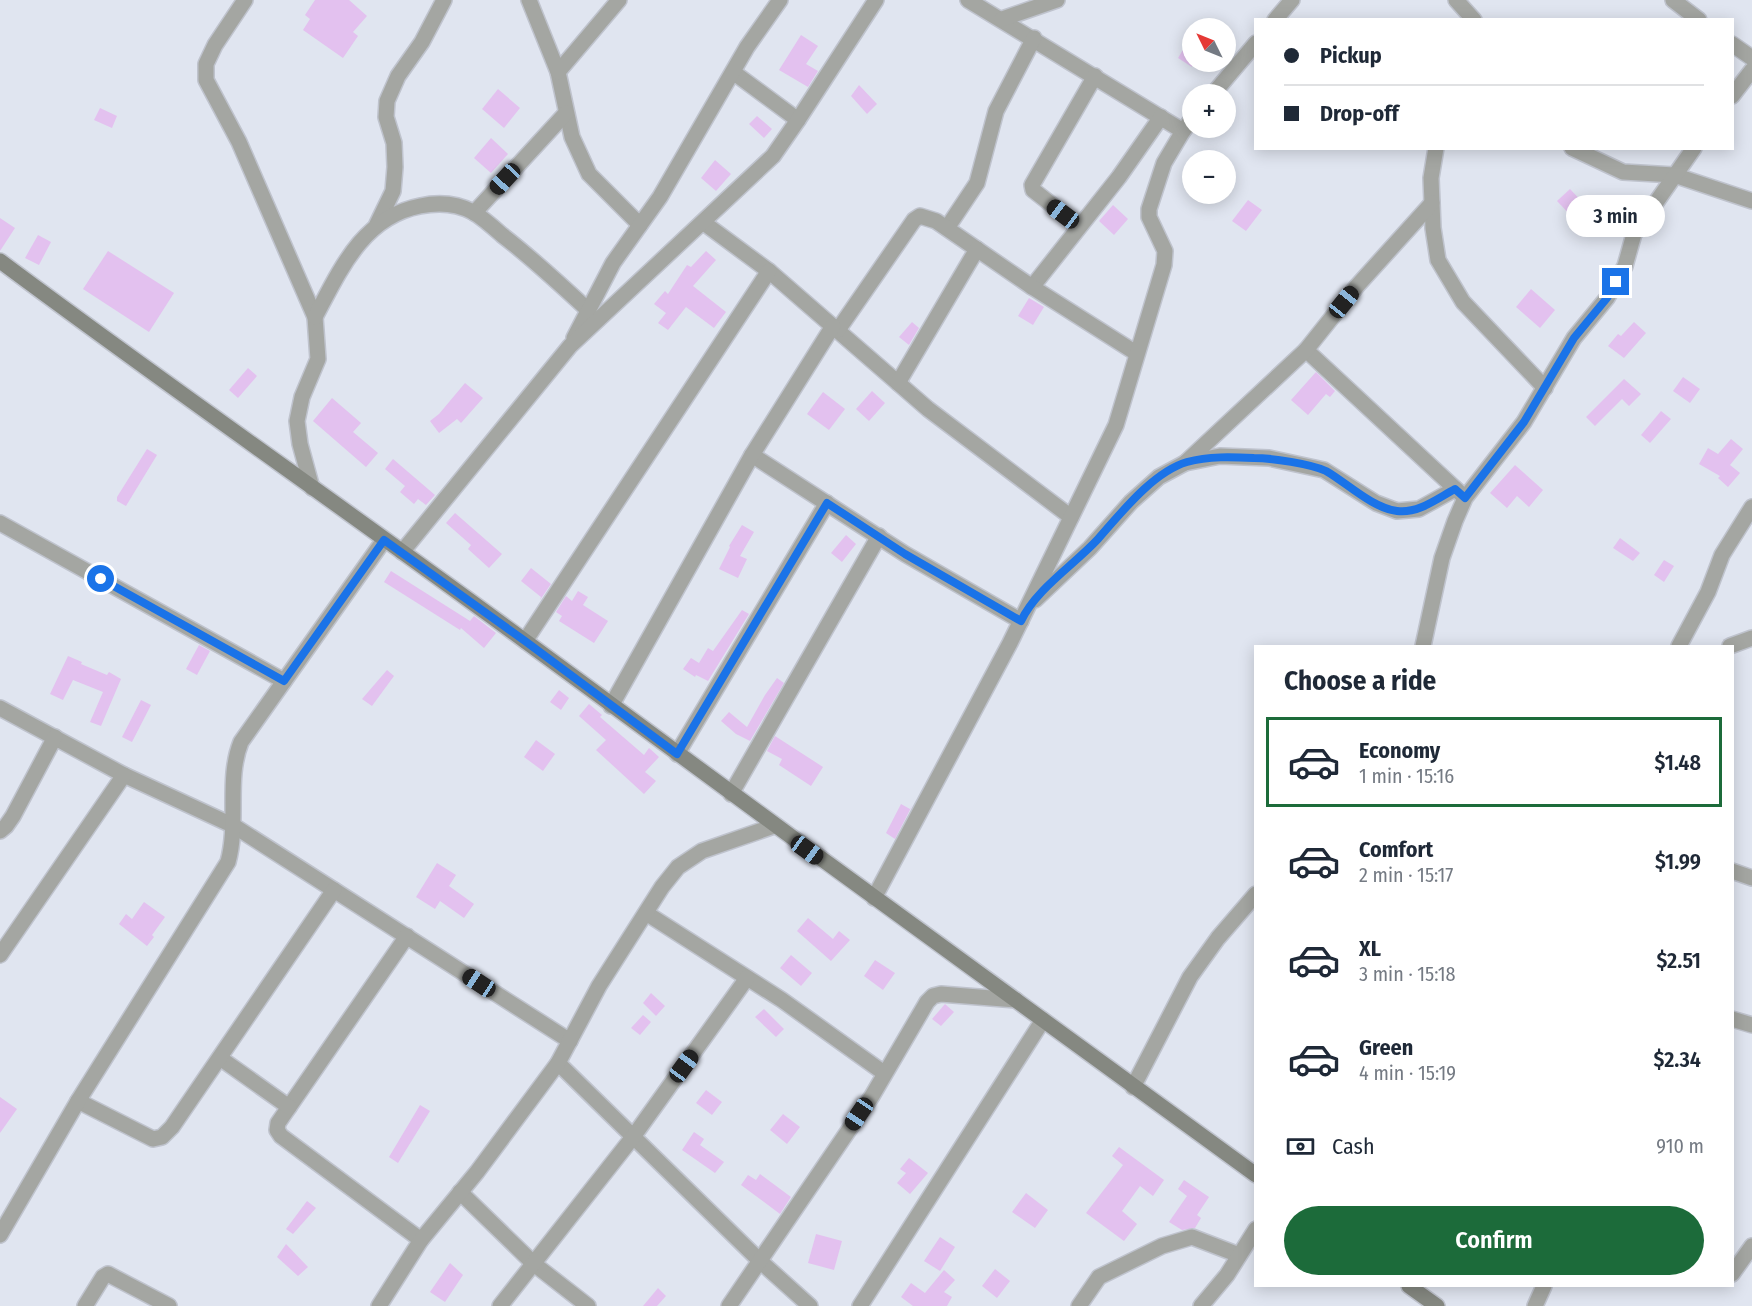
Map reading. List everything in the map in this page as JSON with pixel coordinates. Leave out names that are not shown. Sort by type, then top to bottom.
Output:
[{"type":"street","points":[[245,0],[215,45],[206,64],[206,80],[239,142],[315,317],[318,359],[302,397],[297,421],[300,444],[312,488]]},
{"type":"street","points":[[315,317],[340,270],[377,224],[393,191],[394,143],[386,117],[387,101],[398,76],[422,42],[444,0]]},
{"type":"street","points":[[529,0],[558,72],[572,137],[589,174],[640,225]]},
{"type":"street","points":[[558,72],[619,0]]},
{"type":"street","points":[[570,346],[613,263],[660,197],[747,47],[780,0]]},
{"type":"street","points":[[402,552],[570,346],[773,156],[876,0]]},
{"type":"street","points":[[1002,19],[1057,0]]},
{"type":"street","points":[[1277,18],[1292,0]]},
{"type":"street","points":[[1456,0],[1471,17]]},
{"type":"street","points":[[971,1],[1161,117],[1182,123]]},
{"type":"street","points":[[1673,18],[1677,3],[1696,18]]},
{"type":"street","points":[[947,228],[977,183],[996,111],[1034,38]]},
{"type":"street","points":[[1221,84],[1254,45]]},
{"type":"street","points":[[1734,45],[1752,58]]},
{"type":"street","points":[[1734,93],[1752,70]]},
{"type":"street","points":[[733,72],[798,120]]},
{"type":"street","points":[[1079,226],[1033,190],[1032,185],[1095,76]]},
{"type":"street","points":[[474,213],[566,113]]},
{"type":"street","points":[[1032,286],[1119,177],[1161,117]]},
{"type":"street","points":[[874,898],[1021,621],[1116,425],[1164,265],[1165,251],[1149,218],[1149,209],[1164,163],[1182,134]]},
{"type":"street","points":[[1436,150],[1431,178],[1438,260],[1463,302],[1545,388]]},
{"type":"street","points":[[1575,150],[1623,172],[1674,175],[1752,201]]},
{"type":"street","points":[[1185,463],[1220,456],[1269,458],[1324,470],[1376,503],[1397,511],[1419,509],[1460,493],[1524,422],[1574,338],[1607,298],[1625,266],[1634,234],[1693,150]]},
{"type":"street","points":[[377,224],[403,209],[439,202],[474,213],[523,252],[588,310]]},
{"type":"street","points":[[1028,606],[1090,548],[1131,502],[1159,477],[1185,463],[1306,350],[1357,286],[1432,202]]},
{"type":"street","points":[[611,706],[752,455],[836,328],[914,220],[925,216],[947,228],[1136,353]]},
{"type":"street","points":[[704,223],[769,271],[928,409],[1071,517]]},
{"type":"street","points":[[898,382],[977,249]]},
{"type":"street","points":[[0,261],[127,356],[525,641],[730,794],[1254,1174]]},
{"type":"street","points":[[525,641],[769,271]]},
{"type":"street","points":[[1306,350],[1460,493]]},
{"type":"street","points":[[752,455],[905,554],[1021,621]]},
{"type":"street","points":[[1423,645],[1442,558],[1455,521],[1460,493]]},
{"type":"street","points":[[677,754],[827,503]]},
{"type":"street","points":[[1680,645],[1708,592],[1722,555],[1752,507]]},
{"type":"street","points":[[0,523],[284,681]]},
{"type":"street","points":[[730,794],[879,536]]},
{"type":"street","points":[[0,1235],[78,1101],[228,862],[233,845],[235,758],[241,742],[384,540]]},
{"type":"street","points":[[1733,645],[1752,638]]},
{"type":"street","points":[[0,708],[124,775],[234,826],[570,1041]]},
{"type":"street","points":[[0,831],[13,816],[55,738]]},
{"type":"street","points":[[0,956],[124,775]]},
{"type":"street","points":[[379,1306],[421,1240],[477,1172],[558,1063],[599,986],[678,867],[702,851],[774,826]]},
{"type":"street","points":[[1734,872],[1752,878]]},
{"type":"street","points":[[78,1101],[153,1139],[162,1137],[172,1127],[334,890]]},
{"type":"street","points":[[1133,1087],[1190,977],[1218,938],[1254,896]]},
{"type":"street","points":[[646,913],[782,1000],[884,1073]]},
{"type":"street","points":[[406,936],[278,1123],[277,1130],[281,1136],[421,1240]]},
{"type":"street","points":[[500,1306],[633,1137],[747,978]]},
{"type":"street","points":[[729,1306],[872,1096],[927,1002],[933,996],[941,994],[1016,1000]]},
{"type":"street","points":[[860,1306],[1043,1020]]},
{"type":"street","points":[[1734,1020],[1752,1025]]},
{"type":"street","points":[[220,1058],[289,1107]]},
{"type":"street","points":[[558,1063],[760,1261],[810,1306]]},
{"type":"street","points":[[460,1192],[534,1264],[588,1306]]},
{"type":"street","points":[[1201,1306],[1227,1275],[1254,1231]]},
{"type":"street","points":[[1079,1306],[1099,1277],[1162,1246],[1192,1237],[1239,1255]]},
{"type":"street","points":[[1734,1271],[1752,1246]]},
{"type":"street","points":[[85,1306],[103,1276],[108,1274],[169,1306]]},
{"type":"street","points":[[1410,1287],[1437,1306]]},
{"type":"street","points":[[1535,1306],[1544,1287]]},
{"type":"building","points":[[315,0],[349,0],[367,16],[353,32],[358,36],[343,58],[303,30],[310,19],[305,15]]},
{"type":"building","points":[[801,35],[818,46],[806,64],[818,71],[808,87],[779,70]]},
{"type":"building","points":[[859,85],[877,104],[867,114],[851,96]]},
{"type":"building","points":[[498,89],[520,108],[504,128],[482,109]]},
{"type":"building","points":[[100,108],[117,116],[112,128],[94,120]]},
{"type":"building","points":[[757,116],[772,129],[764,138],[749,124]]},
{"type":"building","points":[[491,138],[508,154],[491,173],[474,158]]},
{"type":"building","points":[[715,160],[731,174],[716,191],[701,178]]},
{"type":"building","points":[[1570,189],[1587,207],[1574,219],[1557,201]]},
{"type":"building","points":[[1248,200],[1262,210],[1246,231],[1232,221]]},
{"type":"building","points":[[1113,205],[1128,219],[1114,235],[1099,221]]},
{"type":"building","points":[[0,218],[15,228],[0,251]]},
{"type":"building","points":[[38,235],[51,242],[39,265],[25,258]]},
{"type":"building","points":[[108,251],[174,293],[149,332],[83,289]]},
{"type":"building","points":[[706,251],[716,260],[693,286],[726,312],[714,328],[686,307],[668,330],[658,323],[666,313],[654,304],[665,291],[668,294],[687,265],[691,267]]},
{"type":"building","points":[[1531,289],[1555,310],[1540,328],[1516,307]]},
{"type":"building","points":[[1029,298],[1044,307],[1033,325],[1018,316]]},
{"type":"building","points":[[912,322],[919,328],[909,345],[899,337]]},
{"type":"building","points":[[1634,322],[1646,333],[1624,358],[1608,346],[1618,334],[1621,336]]},
{"type":"building","points":[[248,368],[257,376],[238,398],[229,390]]},
{"type":"building","points":[[1316,372],[1335,391],[1330,397],[1326,394],[1308,415],[1291,400]]},
{"type":"building","points":[[1683,377],[1700,389],[1690,403],[1673,391]]},
{"type":"building","points":[[1624,379],[1641,394],[1629,406],[1622,399],[1595,426],[1586,417]]},
{"type":"building","points":[[465,383],[483,398],[461,423],[457,419],[439,433],[430,421],[439,414]]},
{"type":"building","points":[[872,391],[885,403],[869,421],[856,409]]},
{"type":"building","points":[[823,392],[845,409],[829,430],[807,414]]},
{"type":"building","points":[[332,398],[361,423],[353,432],[378,453],[366,467],[313,421]]},
{"type":"building","points":[[1661,411],[1671,419],[1650,443],[1641,435]]},
{"type":"building","points":[[1731,439],[1743,449],[1730,465],[1740,473],[1728,487],[1718,478],[1720,476],[1699,464],[1708,448],[1718,454]]},
{"type":"building","points":[[147,449],[157,455],[126,506],[117,501],[117,497]]},
{"type":"building","points":[[393,459],[435,495],[426,505],[418,499],[414,504],[400,492],[405,486],[385,469]]},
{"type":"building","points":[[1515,465],[1543,490],[1529,507],[1517,496],[1507,508],[1490,493]]},
{"type":"building","points":[[455,513],[502,554],[489,568],[468,549],[471,545],[446,523]]},
{"type":"building","points":[[742,525],[754,532],[740,556],[747,559],[738,578],[719,569]]},
{"type":"building","points":[[846,535],[856,544],[842,562],[831,553]]},
{"type":"building","points":[[1620,538],[1640,553],[1633,561],[1613,548]]},
{"type":"building","points":[[1664,560],[1674,566],[1664,582],[1654,575]]},
{"type":"building","points":[[531,568],[551,584],[540,600],[541,597],[521,581]]},
{"type":"building","points":[[391,571],[470,621],[474,616],[496,633],[484,648],[461,628],[460,630],[384,582]]},
{"type":"building","points":[[578,591],[588,597],[583,605],[608,621],[594,643],[559,621],[562,616],[556,612],[566,596],[572,601]]},
{"type":"building","points":[[742,610],[749,614],[708,681],[696,675],[695,677],[683,669],[691,658],[699,663],[708,648],[713,651]]},
{"type":"building","points":[[199,645],[210,651],[197,675],[186,669]]},
{"type":"building","points":[[68,656],[82,662],[81,664],[107,675],[109,672],[121,679],[101,726],[90,722],[103,692],[73,680],[63,700],[50,694]]},
{"type":"building","points":[[387,670],[394,676],[372,706],[362,699]]},
{"type":"building","points":[[777,678],[784,683],[750,741],[736,734],[721,721],[729,712],[747,727]]},
{"type":"building","points":[[559,690],[569,698],[561,710],[550,702]]},
{"type":"building","points":[[141,700],[151,705],[132,742],[122,737]]},
{"type":"building","points":[[589,704],[602,715],[600,717],[644,755],[649,748],[659,757],[645,772],[656,781],[644,794],[596,750],[606,740],[579,716]]},
{"type":"building","points":[[775,736],[823,767],[811,786],[779,765],[782,759],[767,751]]},
{"type":"building","points":[[536,740],[555,754],[543,771],[524,757]]},
{"type":"building","points":[[901,804],[910,809],[913,804],[895,839],[886,833]]},
{"type":"building","points":[[437,863],[456,875],[449,886],[474,904],[464,918],[440,901],[435,909],[416,897]]},
{"type":"building","points":[[144,902],[165,917],[147,946],[119,924],[126,914],[132,919]]},
{"type":"building","points":[[808,918],[833,939],[839,931],[850,940],[831,961],[797,931]]},
{"type":"building","points":[[791,955],[812,973],[801,986],[780,968]]},
{"type":"building","points":[[875,960],[895,973],[883,990],[864,976]]},
{"type":"building","points":[[651,993],[665,1006],[656,1016],[643,1003]]},
{"type":"building","points":[[945,1004],[954,1012],[941,1026],[932,1019]]},
{"type":"building","points":[[764,1009],[784,1029],[776,1037],[755,1017]]},
{"type":"building","points":[[643,1015],[651,1022],[640,1035],[631,1028]]},
{"type":"building","points":[[706,1090],[722,1102],[712,1115],[696,1103]]},
{"type":"building","points":[[0,1097],[17,1109],[0,1133]]},
{"type":"building","points":[[420,1105],[430,1111],[398,1163],[389,1157]]},
{"type":"building","points":[[783,1114],[800,1127],[787,1144],[770,1130]]},
{"type":"building","points":[[694,1132],[704,1139],[700,1145],[724,1162],[715,1173],[682,1150]]},
{"type":"building","points":[[1119,1147],[1164,1180],[1153,1196],[1140,1186],[1122,1211],[1137,1224],[1124,1241],[1086,1213],[1123,1165],[1112,1156]]},
{"type":"building","points":[[909,1158],[928,1173],[910,1194],[897,1183],[906,1173],[900,1169]]},
{"type":"building","points":[[760,1174],[791,1197],[780,1214],[741,1185],[748,1175],[756,1180]]},
{"type":"building","points":[[1184,1180],[1209,1197],[1197,1215],[1201,1218],[1195,1228],[1182,1230],[1169,1222],[1187,1196],[1178,1189]]},
{"type":"building","points":[[1026,1193],[1048,1210],[1035,1228],[1012,1212]]},
{"type":"building","points":[[307,1201],[316,1208],[293,1234],[286,1229]]},
{"type":"building","points":[[816,1234],[842,1241],[834,1270],[808,1263]]},
{"type":"building","points":[[940,1237],[955,1247],[940,1271],[924,1261]]},
{"type":"building","points":[[286,1244],[308,1267],[298,1276],[277,1257]]},
{"type":"building","points":[[450,1263],[463,1275],[445,1302],[430,1292]]},
{"type":"building","points":[[995,1269],[1010,1281],[997,1298],[982,1286]]},
{"type":"building","points":[[944,1270],[955,1280],[944,1292],[952,1297],[947,1306],[913,1306],[901,1297],[911,1283],[925,1293]]},
{"type":"building","points":[[658,1288],[666,1296],[657,1306],[643,1306]]},
{"type":"route","points":[[101,579],[284,681],[384,540],[677,754],[827,503],[905,554],[1021,621],[1028,606],[1090,548],[1131,502],[1159,477],[1185,463],[1220,456],[1269,458],[1324,470],[1376,503],[1397,511],[1419,509],[1455,489],[1465,498],[1524,422],[1574,338],[1607,298],[1616,282]]}]
